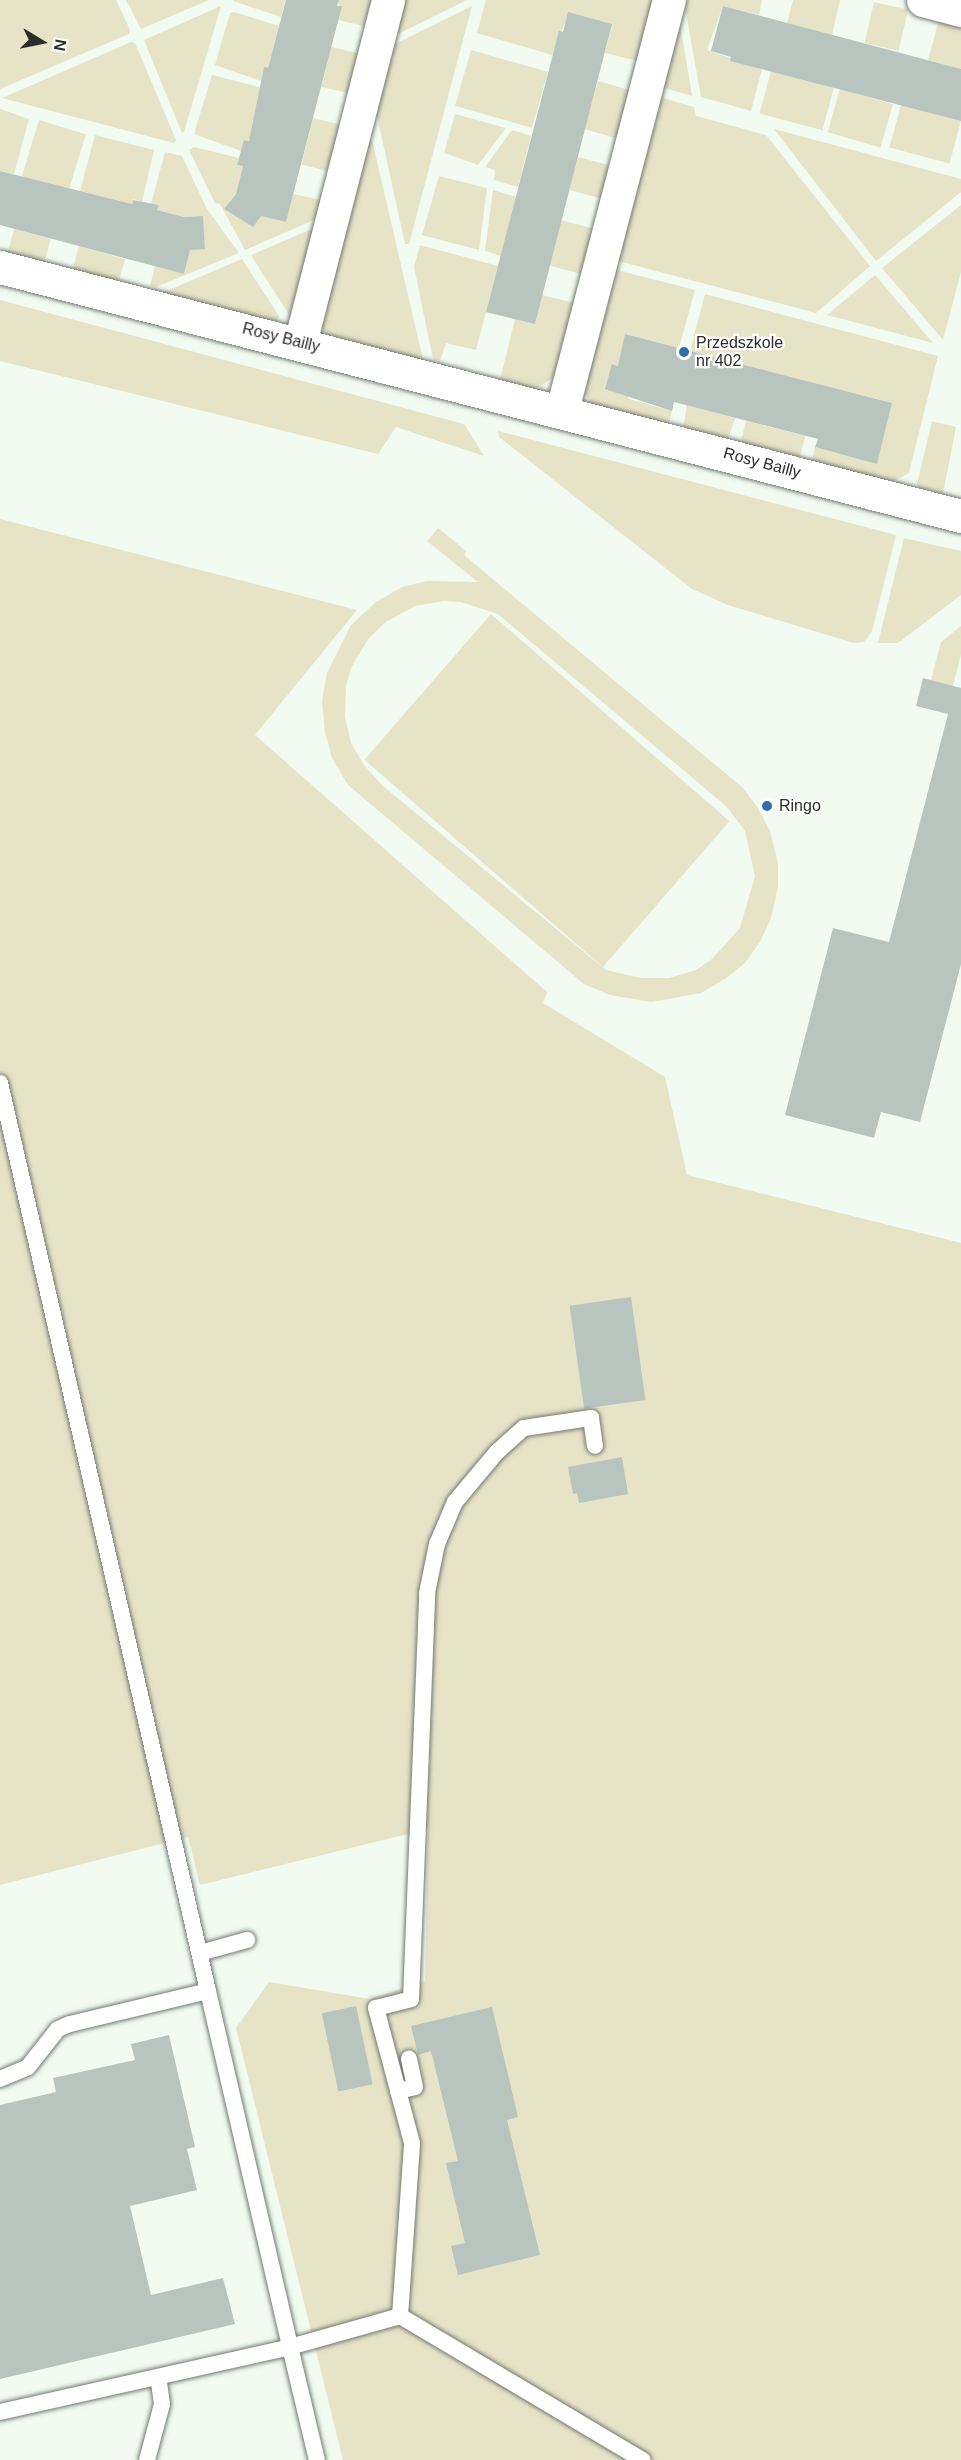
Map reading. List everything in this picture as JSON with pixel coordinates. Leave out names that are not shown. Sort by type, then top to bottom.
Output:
[{"type":"street","points":[[300,343],[388,0]]},
{"type":"street","points":[[562,410],[669,0]]},
{"type":"street","points":[[923,0],[961,10]]},
{"type":"street","name":"Rosy Bailly","points":[[0,267],[562,410],[961,516]]},
{"type":"lane","points":[[0,1083],[316,2460]]},
{"type":"lane","points":[[400,2316],[412,2143],[376,2008],[411,1999],[427,1593],[437,1544],[455,1502],[497,1452],[524,1428],[591,1418],[595,1446]]},
{"type":"lane","points":[[200,1953],[247,1940]]},
{"type":"lane","points":[[0,2079],[28,2067],[58,2029],[70,2024],[208,1991]]},
{"type":"lane","points":[[398,2091],[416,2087],[409,2059]]},
{"type":"lane","points":[[0,2412],[290,2347],[400,2316],[643,2460]]},
{"type":"lane","points":[[147,2460],[162,2404],[158,2377]]},
{"type":"shaded area","points":[[0,0],[116,0],[130,30],[129,34],[0,89]]},
{"type":"shaded area","points":[[126,0],[209,0],[141,29]]},
{"type":"shaded area","points":[[233,0],[286,0],[281,17],[233,1]]},
{"type":"shaded area","points":[[339,0],[378,0],[368,27],[338,20]]},
{"type":"shaded area","points":[[403,0],[467,0],[394,36]]},
{"type":"shaded area","points":[[486,0],[658,0],[638,61],[605,53],[612,24],[569,13],[552,55],[477,33]]},
{"type":"shaded area","points":[[687,0],[762,0],[759,15],[723,6],[707,50],[762,69],[751,111],[701,97],[685,7]]},
{"type":"shaded area","points":[[793,0],[840,0],[832,35],[787,23]]},
{"type":"shaded area","points":[[874,2],[908,10],[899,51],[865,43]]},
{"type":"shaded area","points":[[221,6],[184,132],[182,133],[144,40]]},
{"type":"shaded area","points":[[472,6],[409,244],[405,244],[376,111],[391,46]]},
{"type":"shaded area","points":[[234,12],[279,26],[268,68],[264,68],[261,81],[215,65],[230,13]]},
{"type":"shaded area","points":[[939,20],[961,23],[961,69],[928,60]]},
{"type":"shaded area","points":[[680,24],[692,95],[692,96],[664,88]]},
{"type":"shaded area","points":[[131,42],[135,43],[176,140],[174,143],[2,98]]},
{"type":"shaded area","points":[[331,47],[358,53],[349,93],[322,87]]},
{"type":"shaded area","points":[[471,50],[548,72],[532,128],[455,106]]},
{"type":"shaded area","points":[[771,71],[834,88],[822,130],[760,114]]},
{"type":"shaded area","points":[[212,75],[259,87],[262,93],[249,141],[244,140],[241,151],[194,134]]},
{"type":"shaded area","points":[[598,81],[632,91],[618,139],[584,129]]},
{"type":"shaded area","points":[[840,89],[893,104],[880,147],[828,132]]},
{"type":"shaded area","points":[[662,98],[694,107],[696,116],[766,135],[870,266],[816,313],[618,261]]},
{"type":"shaded area","points":[[901,105],[961,121],[949,164],[890,148]]},
{"type":"shaded area","points":[[0,109],[29,119],[14,174],[0,171]]},
{"type":"shaded area","points":[[455,114],[506,128],[478,165],[444,153]]},
{"type":"shaded area","points":[[313,118],[342,125],[330,172],[301,165]]},
{"type":"shaded area","points":[[39,120],[86,134],[69,191],[22,176]]},
{"type":"shaded area","points":[[774,129],[961,179],[961,192],[876,261]]},
{"type":"shaded area","points":[[512,130],[531,136],[518,187],[494,180],[495,170],[485,167]]},
{"type":"shaded area","points":[[95,135],[154,150],[142,202],[133,199],[132,204],[80,191]]},
{"type":"shaded area","points":[[367,139],[372,140],[424,364],[330,339],[320,325]]},
{"type":"shaded area","points":[[194,147],[239,158],[237,165],[243,166],[236,194],[224,209],[253,226],[261,216],[286,222],[293,194],[321,200],[321,217],[245,250],[220,204],[215,203],[189,150]]},
{"type":"shaded area","points":[[165,152],[182,156],[207,209],[239,253],[156,287],[150,286],[155,266],[184,274],[190,250],[205,248],[202,216],[184,217],[157,210],[158,205],[151,204]]},
{"type":"shaded area","points":[[578,157],[612,166],[603,199],[569,190]]},
{"type":"shaded area","points":[[439,176],[487,188],[479,250],[422,235]]},
{"type":"shaded area","points":[[493,190],[516,197],[501,256],[485,251]]},
{"type":"shaded area","points":[[961,205],[961,272],[943,340],[882,268]]},
{"type":"shaded area","points":[[561,220],[595,229],[583,274],[549,265]]},
{"type":"shaded area","points":[[319,226],[291,318],[251,255]]},
{"type":"shaded area","points":[[14,229],[51,239],[43,267],[6,257]]},
{"type":"shaded area","points":[[420,245],[498,266],[476,350],[446,343],[440,361],[433,359],[414,267]]},
{"type":"shaded area","points":[[79,246],[125,259],[117,286],[71,273]]},
{"type":"shaded area","points":[[242,259],[279,316],[277,322],[271,324],[157,295]]},
{"type":"shaded area","points":[[617,270],[695,290],[679,348],[625,334],[620,366],[612,364],[629,399],[672,411],[668,428],[591,403],[584,392]]},
{"type":"shaded area","points":[[875,275],[933,343],[827,315]]},
{"type":"shaded area","points":[[705,294],[938,356],[909,473],[892,482],[812,461],[815,447],[877,463],[892,403],[690,351]]},
{"type":"shaded area","points":[[542,295],[575,303],[557,375],[539,387],[523,390],[499,384],[515,319],[535,324]]},
{"type":"shaded area","points":[[0,300],[464,424],[484,456],[396,427],[378,454],[0,361]]},
{"type":"shaded area","points":[[687,405],[735,418],[728,440],[683,430]]},
{"type":"shaded area","points":[[746,421],[805,436],[799,461],[740,446]]},
{"type":"shaded area","points":[[932,421],[956,427],[943,494],[919,489],[917,484]]},
{"type":"shaded area","points":[[498,431],[896,535],[872,631],[864,642],[854,643],[728,605],[692,589],[499,437]]},
{"type":"shaded area","points":[[0,519],[357,610],[255,735],[547,992],[543,1003],[665,1077],[687,1175],[961,1243],[961,2460],[343,2460],[236,2028],[269,1982],[370,1999],[425,1981],[428,1829],[200,1885],[188,1837],[0,1885]]},
{"type":"shaded area","points":[[438,528],[466,551],[464,555],[743,788],[758,808],[770,831],[778,863],[778,887],[771,918],[760,942],[745,963],[725,979],[701,993],[651,1002],[610,995],[584,984],[348,785],[332,758],[325,732],[322,701],[327,673],[351,625],[376,602],[402,587],[427,581],[478,582],[427,541]],"holes":[[[444,601],[461,602],[498,614],[727,807],[745,831],[755,876],[740,928],[712,959],[696,970],[669,978],[641,978],[606,970],[383,786],[364,765],[351,743],[345,717],[346,686],[352,666],[369,638],[386,622],[415,606]]]},
{"type":"shaded area","points":[[904,538],[961,551],[961,595],[898,643],[878,643]]},
{"type":"shaded area","points":[[491,614],[729,821],[603,967],[364,760]]},
{"type":"shaded area","points":[[961,626],[961,655],[953,686],[931,680],[941,642]]},
{"type":"building","points":[[286,0],[339,0],[337,6],[342,6],[286,222],[261,216],[253,227],[224,209],[236,194],[243,166],[237,165],[244,140],[249,141],[264,67],[268,68]]},
{"type":"building","points":[[723,6],[961,69],[961,121],[730,61],[731,57],[711,51]]},
{"type":"building","points":[[568,12],[612,24],[535,324],[486,312],[559,31],[563,32]]},
{"type":"building","points":[[0,171],[132,204],[133,200],[159,205],[157,210],[184,217],[203,216],[205,249],[190,250],[184,274],[0,225]]},
{"type":"building","points":[[625,334],[892,403],[877,464],[815,447],[818,439],[674,402],[672,411],[605,389],[612,364],[618,366]]},
{"type":"building","points":[[923,678],[961,688],[961,964],[920,1122],[881,1112],[874,1138],[785,1115],[833,928],[889,942],[948,714],[916,706]]},
{"type":"building","points":[[631,1297],[645,1400],[584,1409],[570,1306]]},
{"type":"building","points":[[622,1457],[628,1494],[579,1503],[577,1493],[573,1494],[568,1467]]},
{"type":"building","points":[[356,2006],[373,2084],[338,2092],[322,2013]]},
{"type":"building","points":[[492,2007],[518,2117],[507,2120],[540,2255],[458,2275],[451,2246],[465,2243],[446,2163],[458,2161],[431,2051],[418,2055],[411,2026]]},
{"type":"building","points":[[169,2035],[195,2147],[187,2149],[197,2190],[130,2206],[151,2295],[223,2278],[235,2324],[0,2379],[0,2105],[56,2092],[53,2078],[135,2060],[131,2044]]},
{"type":"place","name":"Przedszkole nr 402","points":[[684,352]]},
{"type":"place","name":"Ringo","points":[[767,806]]}]
